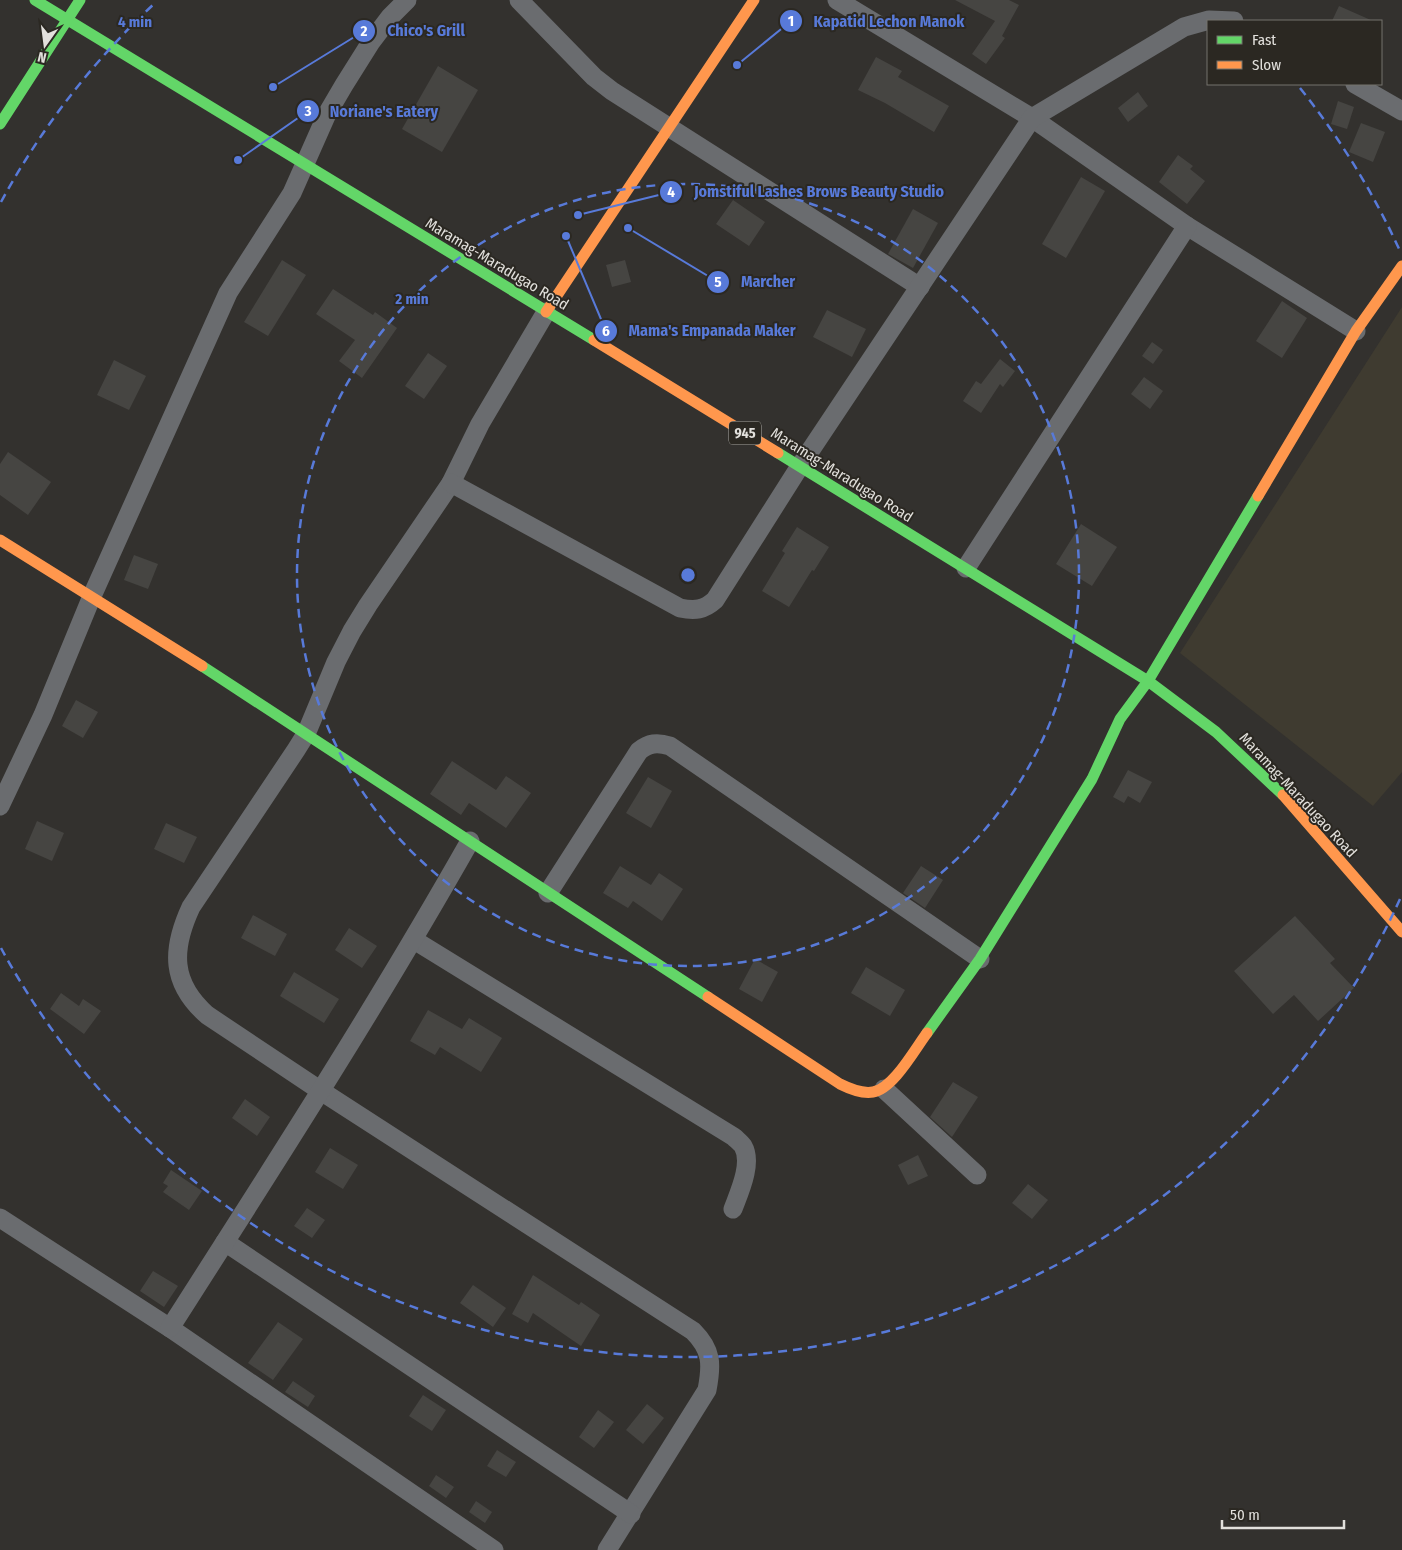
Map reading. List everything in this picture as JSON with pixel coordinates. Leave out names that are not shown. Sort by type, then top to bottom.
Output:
[{"type":"street","name":"Maramag-Maradugao Road","points":[[35,0],[800,466],[1148,681],[1199,718],[1238,751],[1312,828],[1402,932]]},
{"type":"street","points":[[0,124],[80,0]]},
{"type":"street","points":[[0,806],[43,715],[92,596],[228,293],[292,193],[328,114],[344,85],[371,42],[390,17],[407,0]]},
{"type":"street","points":[[519,0],[594,77],[612,91],[920,287]]},
{"type":"street","points":[[607,1550],[706,1390],[710,1376],[710,1358],[703,1341],[693,1331],[321,1091],[207,1015],[194,1004],[181,982],[176,959],[178,944],[191,908],[284,771],[306,734],[336,662],[352,631],[452,483],[480,424],[546,312],[754,0]]},
{"type":"street","points":[[837,0],[1032,118],[1188,226],[1356,331]]},
{"type":"street","points":[[452,483],[680,608],[700,610],[708,606],[715,600],[800,466],[1032,118],[1184,27],[1207,21]]},
{"type":"street","points":[[1357,85],[1402,111]]},
{"type":"street","points":[[966,568],[1188,226]]},
{"type":"street","points":[[0,540],[92,596],[306,734],[840,1084],[854,1090],[876,1093],[884,1089],[891,1082],[980,959],[1088,786],[1120,719],[1148,681],[1356,331],[1402,266]]},
{"type":"street","points":[[548,893],[639,751],[646,746],[661,743],[670,746],[980,959]]},
{"type":"street","points":[[170,1328],[321,1091],[414,940],[470,841]]},
{"type":"street","points":[[414,940],[734,1137],[743,1145],[746,1154],[746,1167],[733,1209]]},
{"type":"street","points":[[884,1089],[977,1175]]},
{"type":"street","points":[[0,1218],[170,1328],[494,1550]]},
{"type":"street","points":[[225,1242],[631,1514]]},
{"type":"shaded area","points":[[1402,307],[1402,772],[1373,806],[1180,653]]},
{"type":"building","points":[[955,0],[1009,0],[1019,5],[1002,36],[1005,38],[986,64],[972,54],[995,21]]},
{"type":"building","points":[[1339,6],[1371,20],[1332,20]]},
{"type":"building","points":[[876,57],[902,71],[898,77],[949,106],[934,132],[885,103],[858,90]]},
{"type":"building","points":[[438,66],[478,90],[442,152],[402,129]]},
{"type":"building","points":[[1138,92],[1148,106],[1128,122],[1118,108]]},
{"type":"building","points":[[1338,101],[1354,107],[1347,129],[1331,124]]},
{"type":"building","points":[[1361,123],[1385,132],[1373,162],[1349,152]]},
{"type":"building","points":[[1178,155],[1193,166],[1190,169],[1205,181],[1187,204],[1159,182]]},
{"type":"building","points":[[1081,177],[1105,191],[1066,258],[1042,244]]},
{"type":"building","points":[[733,200],[765,222],[749,246],[716,224]]},
{"type":"building","points":[[913,209],[938,223],[913,268],[888,254]]},
{"type":"building","points":[[282,260],[306,275],[268,336],[244,322]]},
{"type":"building","points":[[625,260],[631,282],[612,287],[606,265]]},
{"type":"building","points":[[333,289],[373,315],[375,312],[397,328],[362,378],[339,361],[355,340],[316,314]]},
{"type":"building","points":[[1282,301],[1307,318],[1282,358],[1256,341]]},
{"type":"building","points":[[827,310],[866,329],[852,357],[813,337]]},
{"type":"building","points":[[1152,342],[1163,350],[1153,364],[1142,356]]},
{"type":"building","points":[[428,353],[447,366],[424,399],[405,386]]},
{"type":"building","points":[[1000,359],[1015,371],[1003,387],[1000,384],[981,413],[963,401],[976,381],[981,384]]},
{"type":"building","points":[[114,360],[146,376],[129,410],[97,395]]},
{"type":"building","points":[[1144,377],[1163,391],[1150,409],[1131,394]]},
{"type":"building","points":[[8,452],[51,482],[28,515],[0,495],[0,464]]},
{"type":"building","points":[[1081,524],[1117,547],[1092,586],[1056,564]]},
{"type":"building","points":[[797,527],[829,547],[789,607],[762,591],[785,553],[782,551]]},
{"type":"building","points":[[134,555],[158,564],[148,589],[124,580]]},
{"type":"building","points":[[76,700],[98,712],[83,738],[62,726]]},
{"type":"building","points":[[452,761],[496,790],[506,776],[531,793],[506,828],[469,803],[461,815],[430,794]]},
{"type":"building","points":[[1128,770],[1152,782],[1140,803],[1128,796],[1124,803],[1113,797]]},
{"type":"building","points":[[648,777],[672,791],[651,828],[626,813]]},
{"type":"building","points":[[37,821],[64,833],[52,861],[25,849]]},
{"type":"building","points":[[166,823],[197,837],[184,863],[154,849]]},
{"type":"building","points":[[620,866],[651,885],[659,873],[683,889],[662,921],[633,901],[628,908],[603,893]]},
{"type":"building","points":[[921,866],[943,880],[925,908],[903,893]]},
{"type":"building","points":[[253,915],[287,934],[275,956],[241,938]]},
{"type":"building","points":[[1295,916],[1335,959],[1330,963],[1354,988],[1318,1021],[1294,995],[1273,1014],[1234,971]]},
{"type":"building","points":[[349,928],[377,946],[362,968],[335,950]]},
{"type":"building","points":[[755,959],[778,972],[762,1002],[739,989]]},
{"type":"building","points":[[866,967],[905,990],[890,1016],[851,993]]},
{"type":"building","points":[[294,972],[339,999],[324,1023],[280,996]]},
{"type":"building","points":[[61,993],[79,1006],[83,999],[101,1011],[84,1034],[50,1009]]},
{"type":"building","points":[[428,1010],[462,1029],[469,1018],[502,1038],[481,1072],[440,1047],[435,1055],[410,1041]]},
{"type":"building","points":[[953,1082],[978,1097],[952,1137],[930,1117]]},
{"type":"building","points":[[245,1099],[270,1117],[257,1136],[232,1118]]},
{"type":"building","points":[[330,1148],[358,1165],[343,1189],[315,1172]]},
{"type":"building","points":[[918,1155],[928,1176],[908,1185],[898,1165]]},
{"type":"building","points":[[171,1170],[202,1191],[189,1210],[163,1192],[168,1186],[163,1183]]},
{"type":"building","points":[[1028,1184],[1048,1200],[1032,1219],[1012,1203]]},
{"type":"building","points":[[307,1208],[325,1220],[312,1238],[294,1226]]},
{"type":"building","points":[[153,1271],[178,1286],[164,1307],[140,1291]]},
{"type":"building","points":[[533,1275],[579,1305],[581,1302],[600,1315],[581,1346],[533,1313],[528,1323],[512,1314]]},
{"type":"building","points":[[473,1285],[506,1308],[493,1327],[460,1303]]},
{"type":"building","points":[[278,1322],[303,1339],[273,1380],[248,1363]]},
{"type":"building","points":[[293,1381],[315,1396],[308,1407],[285,1392]]},
{"type":"building","points":[[423,1395],[446,1410],[432,1431],[409,1416]]},
{"type":"building","points":[[647,1404],[664,1418],[643,1444],[626,1430]]},
{"type":"building","points":[[598,1410],[614,1422],[594,1448],[579,1437]]},
{"type":"building","points":[[497,1450],[516,1462],[506,1477],[487,1466]]},
{"type":"building","points":[[436,1475],[454,1487],[446,1498],[429,1486]]},
{"type":"building","points":[[476,1501],[492,1512],[485,1523],[469,1512]]},
{"type":"traffic: fast","points":[[35,0],[594,340]]},
{"type":"traffic: fast","points":[[0,124],[80,0]]},
{"type":"traffic: fast","points":[[778,453],[1148,681],[1216,732],[1283,795]]},
{"type":"traffic: fast","points":[[927,1033],[980,959],[1092,779],[1120,719],[1148,681],[1258,496]]},
{"type":"traffic: fast","points":[[202,666],[708,997]]},
{"type":"traffic: slow","points":[[546,312],[754,0]]},
{"type":"traffic: slow","points":[[1258,496],[1356,331],[1402,266]]},
{"type":"traffic: slow","points":[[594,340],[778,453]]},
{"type":"traffic: slow","points":[[0,540],[202,666]]},
{"type":"traffic: slow","points":[[1283,795],[1402,932]]},
{"type":"traffic: slow","points":[[708,997],[840,1084],[860,1092],[873,1092],[888,1084],[903,1067],[927,1033]]},
{"type":"place","name":"Kapatid Lechon Manok","points":[[737,65]]},
{"type":"place","name":"Chico's Grill","points":[[273,87]]},
{"type":"place","name":"Noriane's Eatery","points":[[238,160]]},
{"type":"place","name":"Jomstiful Lashes Brows Beauty Studio","points":[[578,215]]},
{"type":"place","name":"Marcher","points":[[628,228]]},
{"type":"place","name":"Mama's Empanada Maker","points":[[566,236]]}]
